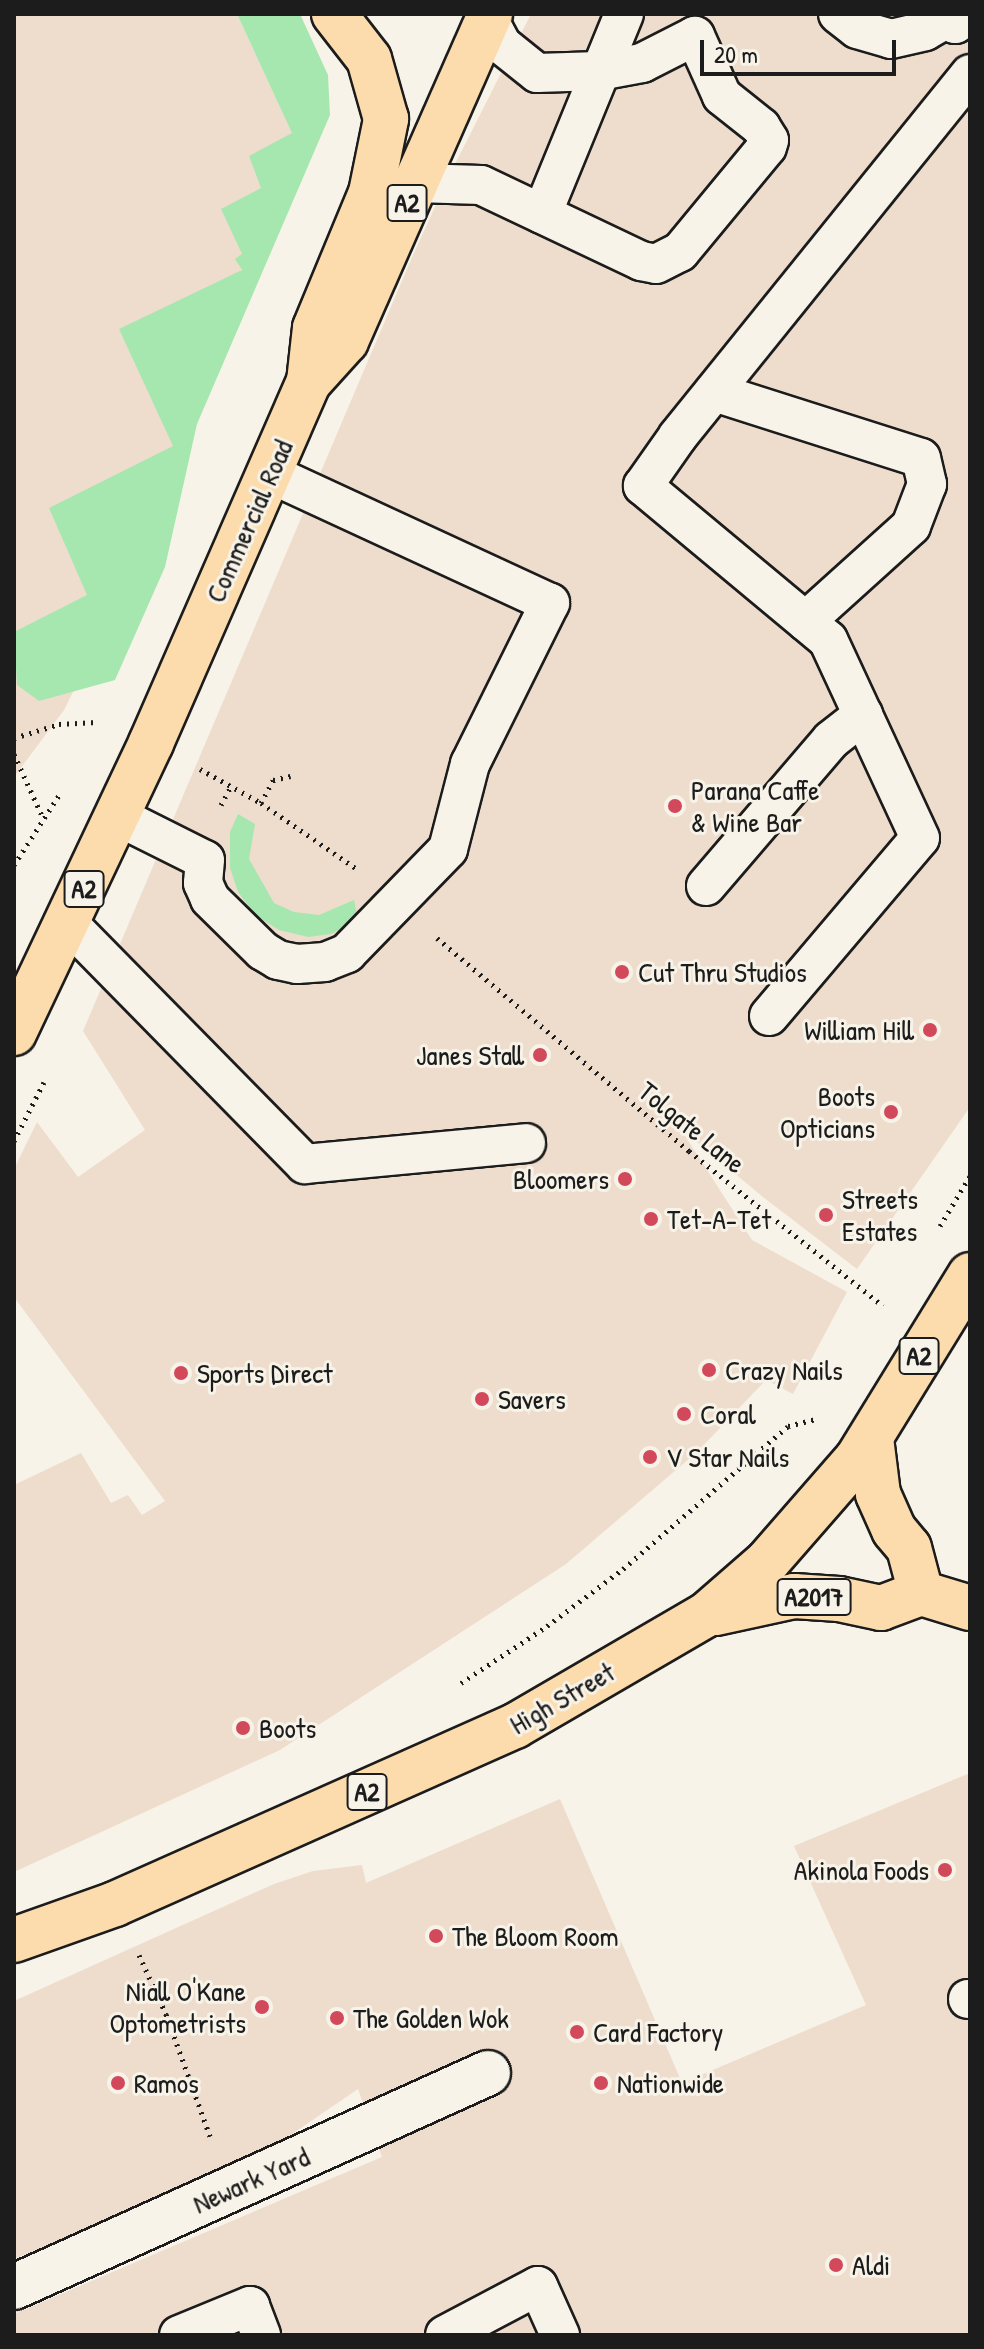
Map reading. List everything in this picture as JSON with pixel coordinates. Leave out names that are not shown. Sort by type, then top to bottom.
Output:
[{"type":"main road","points":[[309,382],[315,328],[371,193],[386,119],[369,59],[334,14]]},
{"type":"main road","name":"Commercial Road","points":[[14,1033],[151,743],[309,382],[346,341],[489,16]]},
{"type":"main road","name":"High Street","points":[[14,1940],[115,1904],[515,1726],[706,1615],[745,1584],[795,1532],[871,1438],[970,1275]]},
{"type":"main road","points":[[871,1438],[878,1494],[894,1530],[909,1548],[921,1593],[970,1608]]},
{"type":"main road","name":"A2017","points":[[706,1615],[794,1596],[839,1599],[881,1608],[921,1593]]},
{"type":"street","name":"Newark Yard","points":[[14,2287],[488,2073]]},
{"type":"lane","points":[[542,214],[624,14]]},
{"type":"lane","points":[[838,14],[857,29],[891,39],[925,31],[944,20],[955,24],[965,14]]},
{"type":"lane","points":[[416,183],[481,185],[646,262],[666,262],[686,246],[767,147],[769,140],[757,124],[722,96],[683,25],[642,63],[599,71],[537,73],[502,45],[489,16]]},
{"type":"lane","points":[[769,1016],[920,838],[828,640],[643,486],[714,392],[970,74]]},
{"type":"lane","points":[[714,392],[921,458],[927,484],[911,526],[806,621]]},
{"type":"lane","points":[[117,816],[205,860],[206,894],[263,951],[281,961],[314,964],[340,958],[448,849],[470,764],[550,603],[271,474]]},
{"type":"lane","points":[[706,886],[831,740],[863,715]]},
{"type":"lane","points":[[68,923],[305,1164],[526,1143]]},
{"type":"lane","points":[[445,2335],[538,2286],[560,2335]]},
{"type":"lane","points":[[179,2335],[250,2306],[261,2335]]},
{"type":"path","points":[[14,738],[59,724],[99,722]]},
{"type":"path","name":"Tolgate Lane","points":[[151,743],[261,803],[349,862],[472,970],[689,1151],[927,1342]]},
{"type":"path","points":[[14,754],[43,818]]},
{"type":"path","points":[[261,803],[273,780],[291,776]]},
{"type":"path","points":[[221,805],[231,786]]},
{"type":"path","points":[[939,1228],[970,1176]]},
{"type":"path","points":[[458,1685],[547,1626],[623,1569],[788,1426],[824,1417]]},
{"type":"path","points":[[115,1904],[166,2014],[230,2189]]},
{"type":"shaded area","points":[[14,14],[237,14],[293,133],[107,623],[64,710],[14,777]]},
{"type":"shaded area","points":[[531,14],[970,14],[970,1107],[857,1269],[680,1128],[752,1240],[847,1292],[793,1394],[766,1380],[697,1452],[566,1564],[280,1750],[14,1872],[14,1485],[81,1453],[111,1503],[128,1495],[142,1515],[165,1501],[14,1297],[14,1169],[37,1122],[78,1177],[145,1130],[83,1031],[413,255]]},
{"type":"shaded area","points":[[970,1773],[970,2335],[14,2335],[14,2314],[382,2157],[358,2089],[270,2149],[152,2203],[14,2259],[14,2001],[274,1884],[313,1871],[362,1865],[366,1883],[560,1799],[682,2083],[866,2005],[794,1846]]},
{"type":"green space","points":[[237,14],[300,14],[328,75],[330,115],[197,424],[165,567],[115,680],[39,701],[17,685],[14,632],[87,595],[49,508],[173,446],[119,329],[242,270],[235,259],[242,254],[221,209],[261,188],[249,156],[292,133]]},
{"type":"green space","points":[[238,814],[255,824],[249,859],[274,903],[294,912],[319,915],[354,900],[357,914],[350,924],[331,934],[308,937],[279,930],[255,915],[238,892],[230,868],[230,832]]},
{"type":"place","name":"Parana Caffe & Wine Bar","points":[[675,806]]},
{"type":"place","name":"Cut Thru Studios","points":[[622,972]]},
{"type":"place","name":"William Hill","points":[[930,1030]]},
{"type":"place","name":"Janes Stall","points":[[540,1055]]},
{"type":"place","name":"Boots Opticians","points":[[891,1112]]},
{"type":"place","name":"Bloomers","points":[[625,1179]]},
{"type":"place","name":"Streets Estates","points":[[826,1215]]},
{"type":"place","name":"Tet-A-Tet","points":[[651,1219]]},
{"type":"place","name":"Crazy Nails","points":[[709,1370]]},
{"type":"place","name":"Sports Direct","points":[[181,1373]]},
{"type":"place","name":"Savers","points":[[482,1399]]},
{"type":"place","name":"Coral","points":[[684,1414]]},
{"type":"place","name":"V Star Nails","points":[[650,1457]]},
{"type":"place","name":"Boots","points":[[243,1728]]},
{"type":"place","name":"Akinola Foods","points":[[945,1870]]},
{"type":"place","name":"The Bloom Room","points":[[436,1936]]},
{"type":"place","name":"Niall O'Kane Optometrists","points":[[262,2007]]},
{"type":"place","name":"The Golden Wok","points":[[337,2018]]},
{"type":"place","name":"Card Factory","points":[[577,2032]]},
{"type":"place","name":"Ramos","points":[[118,2083]]},
{"type":"place","name":"Nationwide","points":[[601,2083]]},
{"type":"place","name":"Aldi","points":[[836,2265]]}]
